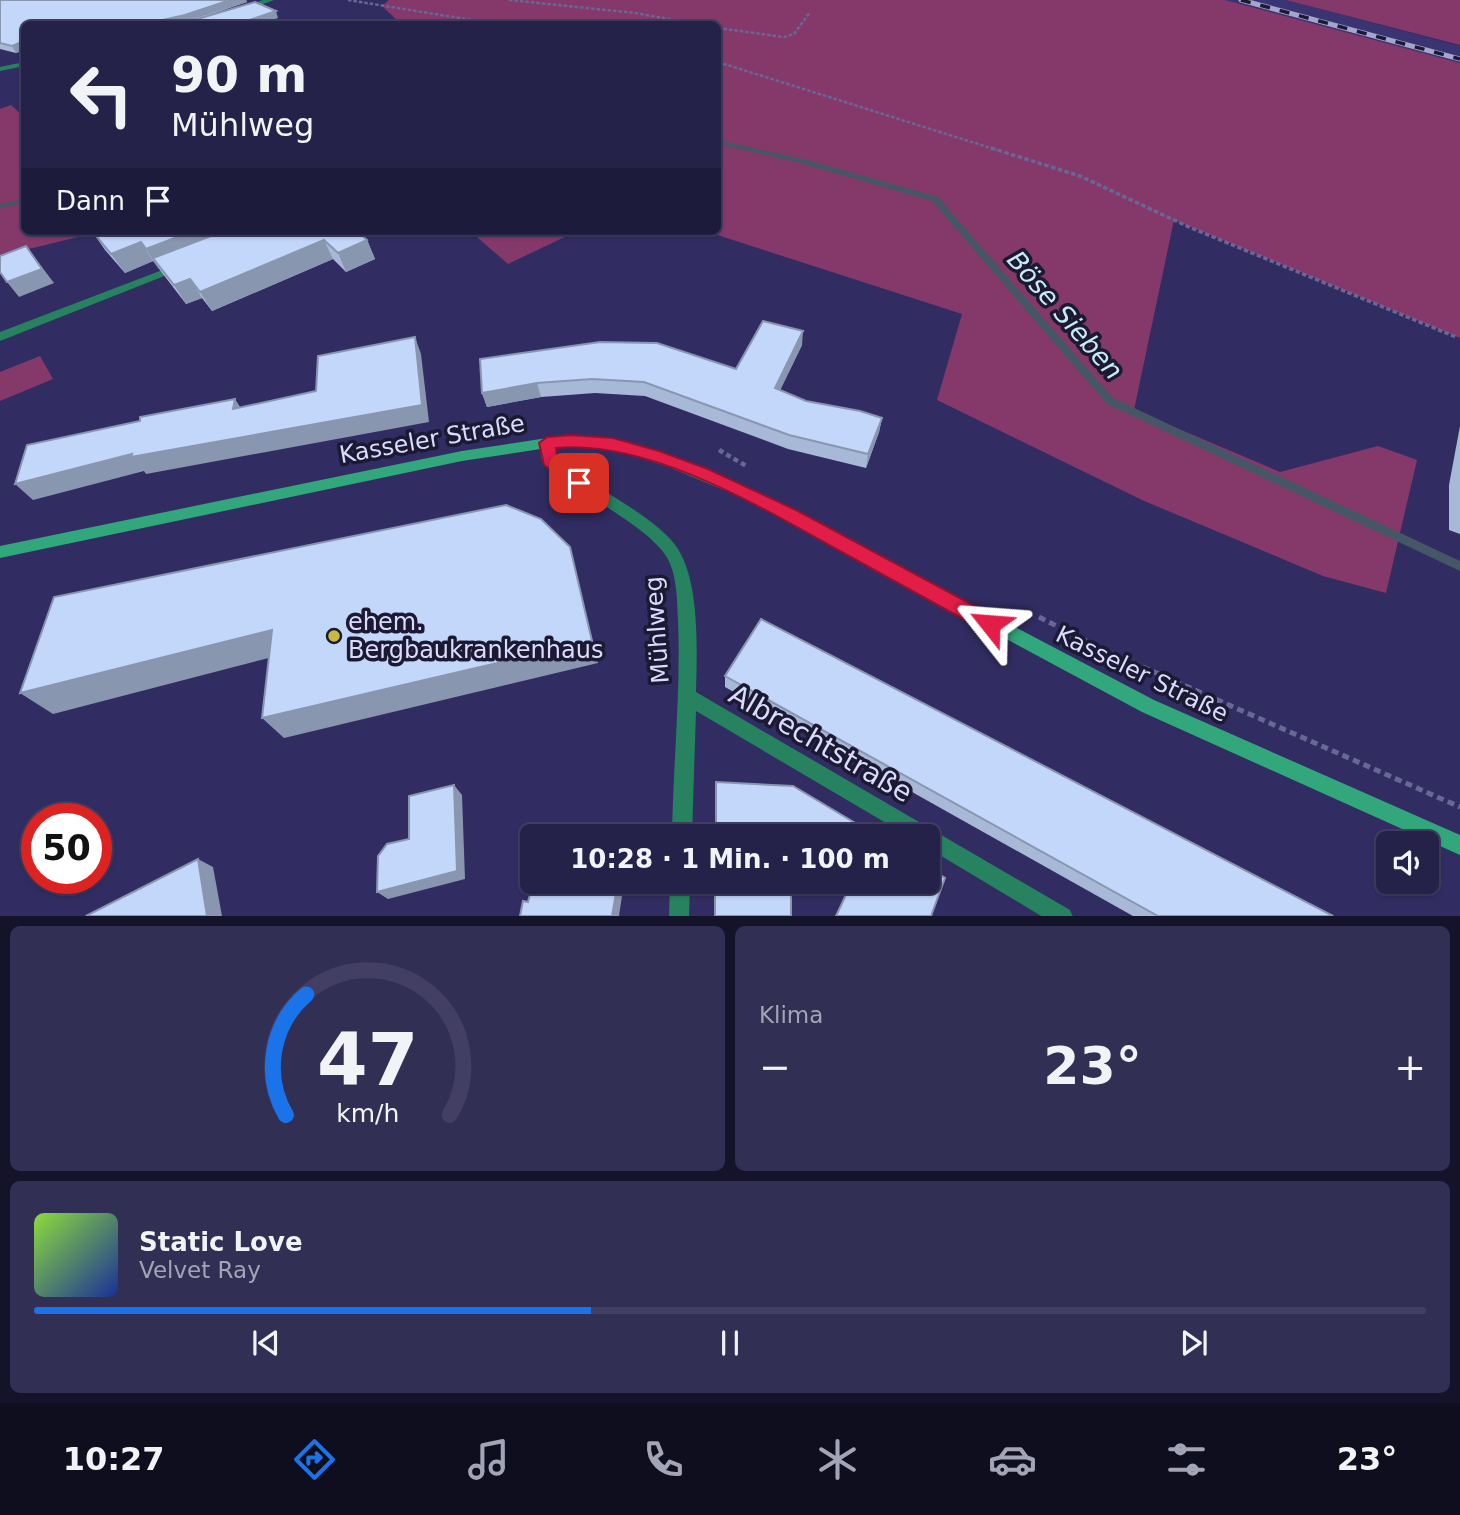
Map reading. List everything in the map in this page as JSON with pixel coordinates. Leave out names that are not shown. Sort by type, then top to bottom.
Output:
[{"type":"main road","name":"Kasseler Straße","points":[[0,552],[437,461],[547,443],[571,441],[613,444],[654,455],[702,473],[792,516],[1147,706],[1460,845]]},
{"type":"street","points":[[237,11],[270,0]]},
{"type":"street","points":[[0,69],[21,65]]},
{"type":"street","points":[[0,337],[193,261]]},
{"type":"street","name":"Mühlweg","points":[[547,443],[548,458],[552,464],[648,530],[678,561],[683,585],[688,697],[683,824]]},
{"type":"street","name":"Albrechtstraße","points":[[688,697],[905,824]]},
{"type":"street","name":"Albrechtstraße","points":[[940,845],[1063,916]]},
{"type":"street","points":[[679,916],[680,894]]},
{"type":"path","points":[[348,0],[478,21]]},
{"type":"path","points":[[509,0],[635,13],[679,21]]},
{"type":"path","points":[[721,29],[785,37],[794,34],[810,12]]},
{"type":"path","points":[[721,63],[1080,176],[1189,227],[1456,337]]},
{"type":"path","points":[[719,450],[754,470]]},
{"type":"path","points":[[1027,611],[1102,649],[1460,807]]},
{"type":"shaded area","points":[[389,0],[1225,0],[1460,63],[1460,338],[1174,220],[1134,410],[1280,472],[1378,446],[1417,460],[1386,593],[1323,576],[1142,500],[937,400],[962,314],[717,235],[721,235],[721,21],[398,21],[382,6]]},
{"type":"shaded area","points":[[1225,0],[1286,0],[1460,46],[1460,63]]},
{"type":"shaded area","points":[[1286,0],[1460,0],[1460,45]]},
{"type":"shaded area","points":[[11,105],[21,114],[21,235],[87,235],[0,256],[0,109]]},
{"type":"shaded area","points":[[475,235],[569,235],[508,264]]},
{"type":"shaded area","points":[[40,356],[53,379],[0,401],[0,372]]},
{"type":"building","points":[[0,0],[230,0],[158,21],[21,21],[21,42],[12,46],[0,43]]},
{"type":"building","points":[[255,2],[276,11],[247,21],[194,20]]},
{"type":"building","points":[[95,235],[183,235],[146,249],[141,242],[111,254]]},
{"type":"building","points":[[213,235],[361,235],[367,240],[338,253],[324,240],[200,292],[190,279],[174,285],[153,258]]},
{"type":"building","points":[[26,246],[42,269],[7,282],[0,272],[0,256]]},
{"type":"building","points":[[763,321],[803,331],[775,388],[806,401],[882,418],[868,454],[789,435],[644,382],[592,379],[537,383],[482,393],[480,359],[600,342],[657,343],[736,369]]},
{"type":"building","points":[[415,337],[422,405],[131,457],[132,454],[15,484],[27,445],[140,421],[140,417],[235,399],[233,409],[316,391],[318,356]]},
{"type":"building","name":"ehem. Bergbaukrankenhaus","points":[[506,505],[541,519],[570,547],[592,641],[262,718],[272,630],[20,693],[54,597]]},
{"type":"building","points":[[761,619],[1333,916],[1158,916],[725,676]]},
{"type":"building","points":[[716,782],[793,786],[857,824],[716,824]]},
{"type":"building","points":[[454,785],[457,871],[377,892],[378,856],[387,844],[409,839],[409,796]]},
{"type":"building","points":[[198,859],[207,916],[86,916]]},
{"type":"building","points":[[940,875],[945,878],[940,892]]},
{"type":"building","points":[[530,894],[616,894],[612,916],[520,916],[523,901],[528,902]]},
{"type":"building","points":[[715,894],[791,894],[791,916],[715,916]]},
{"type":"building","points":[[846,894],[939,894],[931,916],[836,916]]},
{"type":"waterway","name":"Böse Sieben","points":[[721,143],[805,162],[935,199],[1110,401],[1460,566]]},
{"type":"waterway","name":"Böse Sieben","points":[[0,206],[21,202]]},
{"type":"railway","points":[[1241,0],[1460,59]]},
{"type":"place","name":"ehem. Bergbaukrankenhaus","points":[[334,636]]},
{"type":"route","points":[[579,483],[549,461],[547,443],[571,441],[613,444],[654,455],[702,473],[792,516],[990,624]]}]
